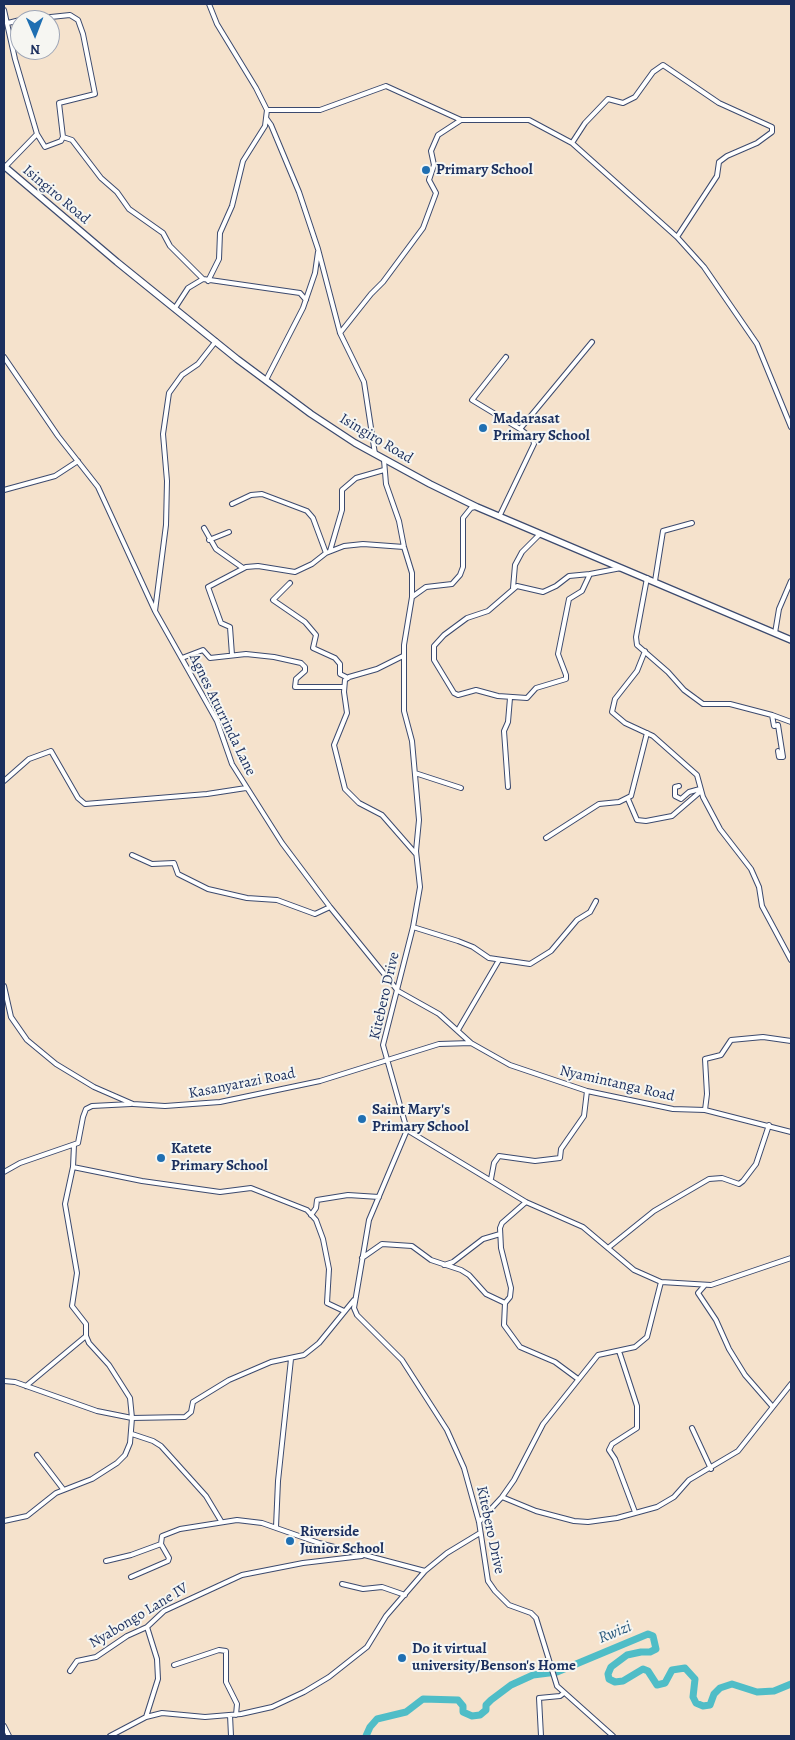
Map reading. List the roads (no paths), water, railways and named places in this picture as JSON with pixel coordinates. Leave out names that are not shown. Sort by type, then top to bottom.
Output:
[{"type":"main road","name":"Isingiro Road","points":[[4,167],[117,262],[266,380],[311,414],[384,460],[477,507],[791,640]]},
{"type":"street","points":[[208,281],[219,259],[220,233],[232,206],[243,161],[265,126],[267,110],[256,88],[217,24],[209,4]]},
{"type":"street","points":[[4,10],[17,68],[38,134],[45,147],[61,141],[63,136],[59,102],[94,94],[83,34],[78,20],[70,15],[60,16]]},
{"type":"street","points":[[572,143],[585,123],[608,99],[623,103],[635,97],[653,72],[663,65],[719,103],[772,127],[772,132],[757,143],[727,156],[719,162],[717,176],[677,237]]},
{"type":"street","points":[[267,110],[320,110],[386,86],[419,99],[461,120],[529,120],[572,143],[677,237],[704,267],[757,344],[791,427]]},
{"type":"street","points":[[266,118],[271,125],[299,192],[318,249],[340,333],[364,382],[375,454]]},
{"type":"street","points":[[340,333],[370,294],[383,282],[423,228],[436,193],[429,180],[434,165],[431,151],[438,135],[461,120]]},
{"type":"street","points":[[4,167],[38,134]]},
{"type":"street","points":[[63,136],[72,140],[101,178],[117,192],[130,209],[163,233],[170,246],[203,279],[300,293],[306,300]]},
{"type":"street","points":[[266,380],[293,331],[306,300],[315,272],[318,249]]},
{"type":"street","points":[[175,308],[188,288],[203,279]]},
{"type":"street","points":[[155,611],[166,525],[167,481],[164,434],[169,394],[182,375],[198,364],[216,340]]},
{"type":"street","points":[[520,429],[592,342]]},
{"type":"street","name":"Agnes Aturrinda Lane","points":[[4,357],[58,436],[98,487],[155,611],[217,721],[232,764],[282,842],[330,907],[398,991],[439,1014],[470,1043]]},
{"type":"street","points":[[499,516],[534,444],[533,439],[472,400],[506,357]]},
{"type":"street","points":[[4,490],[55,476],[78,460]]},
{"type":"street","name":"Kitebero Drive","points":[[384,460],[388,491],[402,530],[404,547],[412,573],[412,597],[404,656],[404,712],[412,741],[415,773],[419,820],[417,856],[420,887],[413,927],[384,1045],[386,1060],[406,1130]]},
{"type":"street","points":[[328,552],[342,510],[342,490],[356,478],[384,470]]},
{"type":"street","points":[[232,504],[252,495],[262,494],[307,511],[313,518],[328,552]]},
{"type":"street","points":[[412,597],[426,588],[452,584],[458,580],[463,567],[463,518],[471,508],[477,507]]},
{"type":"street","points":[[655,581],[663,531],[692,523]]},
{"type":"street","points":[[204,528],[216,549],[243,568]]},
{"type":"street","points":[[210,540],[229,532]]},
{"type":"street","points":[[513,588],[514,566],[522,552],[540,534]]},
{"type":"street","points":[[232,655],[230,627],[221,623],[208,589],[243,568],[258,566],[295,572],[312,564],[328,552],[344,546],[364,544],[404,547]]},
{"type":"street","points":[[590,574],[582,591],[572,596],[567,602],[558,654],[566,679],[536,688],[527,698],[510,698],[476,690],[458,695],[454,693],[435,665],[433,655],[434,646],[444,635],[467,618],[488,611],[513,588],[519,585],[543,592],[556,586],[569,576],[621,568]]},
{"type":"street","points":[[647,578],[636,636],[637,644],[668,672],[684,690],[703,704],[730,704],[791,722]]},
{"type":"street","points":[[775,633],[779,609],[791,581]]},
{"type":"street","points":[[290,583],[273,600],[305,622],[316,635],[313,648],[335,658],[340,664],[340,674],[348,678],[377,669],[404,656]]},
{"type":"street","points":[[182,658],[203,650],[210,658],[232,655],[263,656],[301,663],[305,670],[296,679],[295,687],[344,687]]},
{"type":"street","points":[[645,651],[637,671],[619,693],[611,709],[614,715],[625,723],[647,733],[697,775],[701,790],[720,829],[751,869],[759,887],[762,906],[791,960]]},
{"type":"street","points":[[348,678],[344,687],[346,713],[334,745],[342,784],[359,803],[373,808],[393,825],[417,856]]},
{"type":"street","points":[[508,787],[504,731],[508,722],[510,698]]},
{"type":"street","points":[[772,715],[774,726],[778,725],[783,757],[779,757],[778,751]]},
{"type":"street","points":[[546,838],[599,804],[628,799],[632,794],[647,733]]},
{"type":"street","points":[[4,781],[29,759],[52,751],[78,798],[85,804],[207,794],[246,788]]},
{"type":"street","points":[[415,773],[461,788]]},
{"type":"street","points":[[679,786],[675,787],[675,796],[681,799],[689,792],[701,790]]},
{"type":"street","points":[[628,799],[637,820],[646,821],[672,816],[701,790]]},
{"type":"street","points":[[132,856],[152,864],[174,863],[178,874],[208,889],[247,898],[277,900],[315,914],[330,907]]},
{"type":"street","points":[[413,927],[458,941],[489,958],[530,964],[538,961],[551,951],[580,916],[590,912],[596,901]]},
{"type":"street","points":[[458,1030],[499,960]]},
{"type":"street","name":"Kasanyarazi Road","points":[[4,986],[11,1016],[28,1040],[56,1064],[94,1087],[133,1104],[165,1106],[220,1102],[320,1081],[386,1060]]},
{"type":"street","points":[[705,1110],[707,1094],[705,1058],[721,1055],[731,1040],[763,1037],[791,1041]]},
{"type":"street","name":"Nyamintanga Road","points":[[386,1060],[439,1044],[470,1043],[510,1064],[587,1091],[673,1109],[705,1110],[791,1132]]},
{"type":"street","points":[[491,1178],[494,1163],[499,1156],[534,1161],[560,1158],[561,1149],[584,1116],[587,1091]]},
{"type":"street","points":[[4,1172],[48,1152],[74,1145],[79,1140],[86,1109],[99,1104],[133,1104]]},
{"type":"street","points":[[608,1248],[654,1211],[709,1179],[722,1178],[739,1184],[743,1181],[756,1164],[769,1125]]},
{"type":"street","points":[[4,1381],[26,1386],[97,1411],[132,1418],[185,1418],[191,1412],[193,1402],[229,1380],[263,1364],[304,1355],[312,1350],[354,1300],[369,1220],[406,1130],[491,1178],[526,1202],[583,1227],[634,1270],[661,1282],[705,1285],[723,1283],[791,1258]]},
{"type":"street","points":[[4,1521],[27,1516],[49,1497],[63,1489],[92,1479],[117,1463],[125,1455],[132,1434],[130,1398],[86,1336],[86,1324],[72,1306],[76,1273],[65,1204],[73,1167],[74,1145]]},
{"type":"street","points":[[73,1167],[142,1181],[220,1192],[251,1188],[293,1204],[311,1215],[320,1228],[329,1268],[327,1303],[344,1311]]},
{"type":"street","points":[[311,1215],[316,1208],[317,1200],[348,1195],[379,1197]]},
{"type":"street","points":[[526,1202],[502,1223],[500,1234],[504,1264],[511,1288],[510,1297],[505,1303],[504,1325],[520,1347],[555,1362],[578,1379]]},
{"type":"street","points":[[444,1265],[453,1262],[483,1239],[500,1234]]},
{"type":"street","points":[[362,1258],[382,1244],[412,1246],[444,1265],[461,1270],[469,1275],[486,1294],[505,1303]]},
{"type":"street","points":[[479,1522],[502,1497],[520,1470],[543,1424],[598,1355],[603,1352],[619,1351],[641,1344],[647,1337],[661,1282]]},
{"type":"street","points":[[705,1285],[698,1293],[716,1320],[733,1356],[745,1375],[772,1406]]},
{"type":"street","name":"Kitebero Drive","points":[[354,1300],[357,1315],[402,1360],[448,1430],[464,1468],[479,1522],[488,1581],[509,1605],[531,1613],[536,1618],[554,1680],[564,1693]]},
{"type":"street","points":[[26,1386],[86,1336]]},
{"type":"street","points":[[619,1351],[637,1406],[637,1428],[612,1444],[609,1450],[615,1459],[635,1512]]},
{"type":"street","points":[[276,1527],[278,1482],[292,1359]]},
{"type":"street","points":[[502,1497],[536,1511],[574,1521],[601,1521],[666,1503],[689,1480],[711,1469],[738,1451],[791,1384]]},
{"type":"street","points":[[692,1428],[711,1469]]},
{"type":"street","points":[[132,1434],[162,1446],[206,1496],[221,1521]]},
{"type":"street","points":[[36,1455],[63,1489]]},
{"type":"street","points":[[131,1578],[168,1561],[160,1537],[180,1529],[221,1521],[251,1521],[276,1527],[319,1543],[425,1571]]},
{"type":"street","points":[[110,1736],[146,1717],[170,1713],[205,1717],[230,1716],[272,1707],[319,1684],[367,1647],[383,1621],[425,1571],[446,1553],[480,1533]]},
{"type":"street","points":[[106,1561],[131,1555],[161,1544]]},
{"type":"street","name":"Nyabongo Lane IV","points":[[70,1671],[77,1661],[96,1657],[127,1636],[147,1627],[164,1611],[252,1572],[319,1560],[369,1555]]},
{"type":"street","points":[[342,1584],[363,1589],[382,1587],[405,1595]]},
{"type":"street","points":[[146,1717],[158,1679],[157,1659],[147,1627]]},
{"type":"street","points":[[174,1665],[219,1650],[226,1651],[226,1682],[237,1704],[236,1715]]},
{"type":"street","points":[[541,1736],[538,1698],[560,1696],[564,1693],[613,1736]]},
{"type":"street","points":[[230,1716],[231,1736]]},
{"type":"street","points":[[4,1726],[9,1736]]},
{"type":"waterway","name":"Rwizi","points":[[366,1736],[370,1727],[377,1719],[406,1712],[423,1699],[458,1700],[463,1706],[463,1712],[472,1716],[480,1715],[486,1710],[486,1705],[491,1700],[511,1685],[533,1675],[557,1672],[648,1634],[653,1636],[656,1649],[650,1652],[627,1655],[611,1667],[608,1674],[609,1679],[615,1682],[623,1681],[643,1669],[648,1671],[657,1685],[665,1683],[672,1670],[685,1668],[695,1679],[693,1697],[696,1703],[703,1706],[710,1705],[714,1694],[720,1688],[732,1684],[757,1692],[774,1691],[791,1684]]},
{"type":"place","name":"Primary School","points":[[426,170]]},
{"type":"place","name":"Madarasat Primary School","points":[[483,428]]},
{"type":"place","name":"Saint Mary's Primary School","points":[[362,1119]]},
{"type":"place","name":"Katete Primary School","points":[[161,1158]]},
{"type":"place","name":"Riverside Junior School","points":[[290,1541]]},
{"type":"place","name":"Do it virtual university/Benson's Home","points":[[402,1658]]}]
